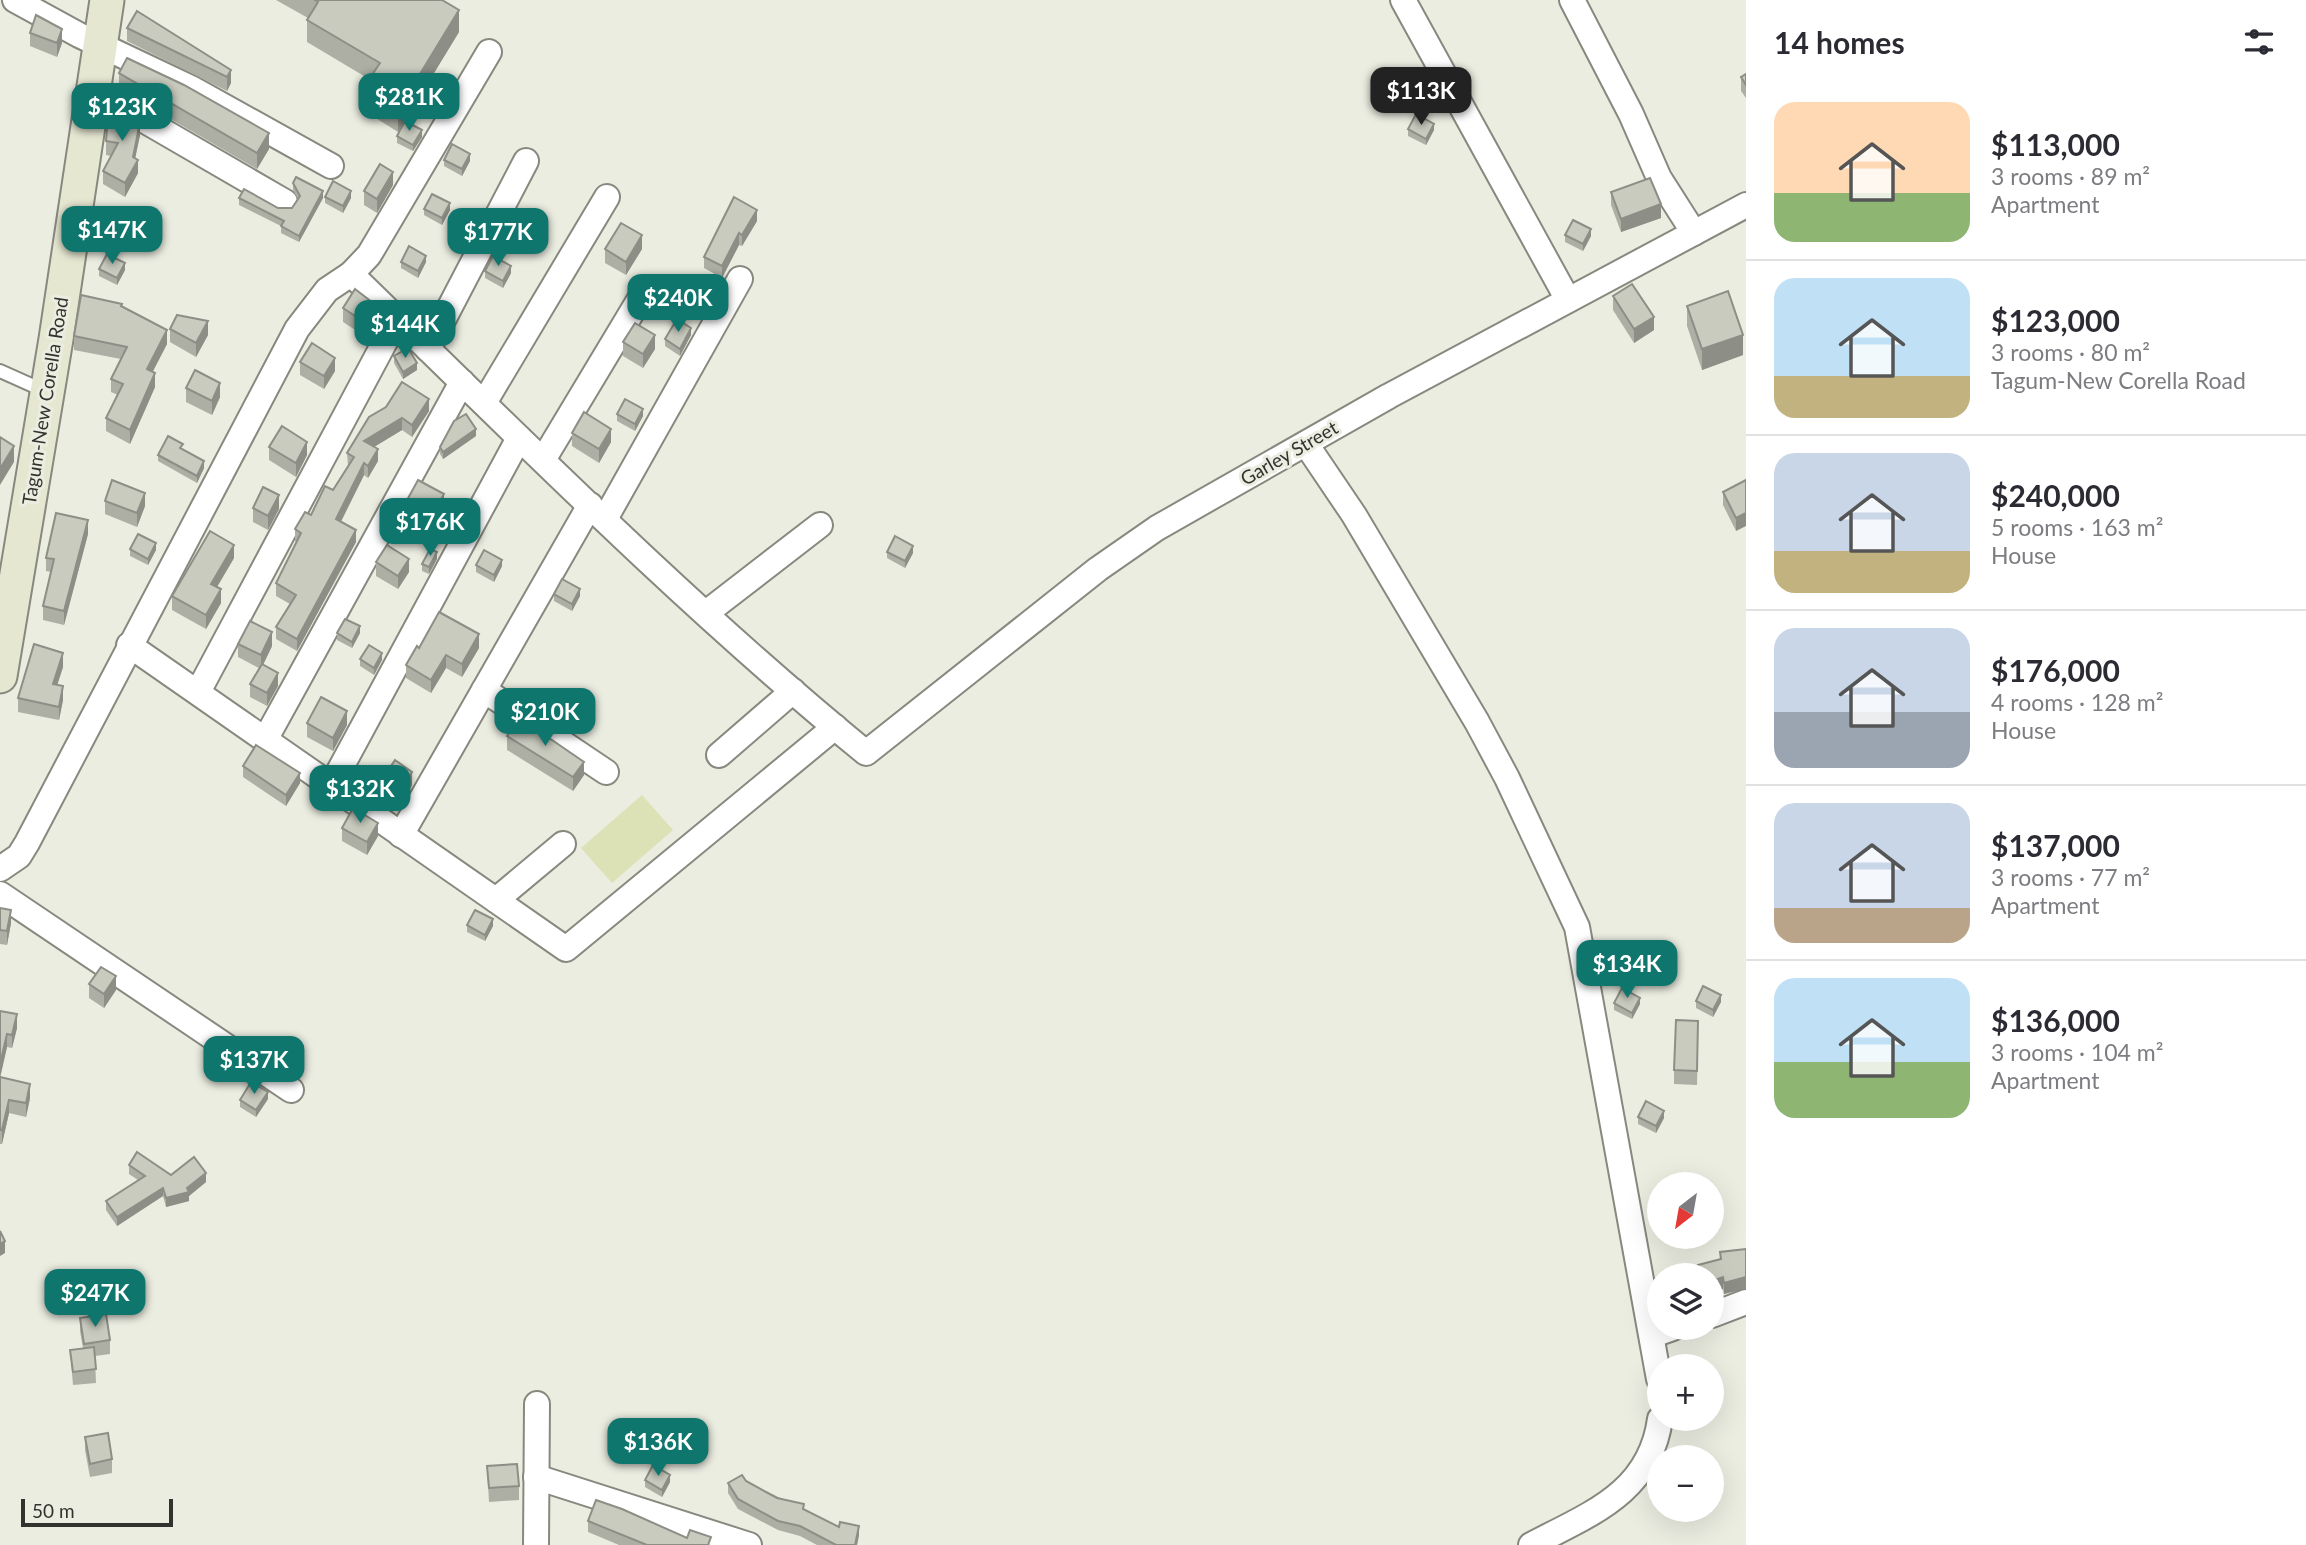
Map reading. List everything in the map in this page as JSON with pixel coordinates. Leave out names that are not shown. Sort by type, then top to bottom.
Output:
[{"type":"main road","name":"Tagum-New Corella Road","points":[[0,676],[107,0]]},
{"type":"street","points":[[15,0],[191,88],[331,166]]},
{"type":"street","points":[[1403,0],[1568,300]]},
{"type":"street","points":[[1572,0],[1631,114],[1659,178],[1693,233]]},
{"type":"street","points":[[0,869],[19,856],[27,843],[297,329],[327,290],[351,274],[376,245],[489,52]]},
{"type":"street","points":[[92,90],[285,202]]},
{"type":"street","points":[[428,349],[526,161]]},
{"type":"street","points":[[484,403],[607,197]]},
{"type":"street","name":"Garley Street","points":[[835,727],[866,752],[1098,569],[1157,528],[1306,443],[1746,205]]},
{"type":"street","points":[[129,645],[566,949],[835,727],[706,613],[542,460],[351,274]]},
{"type":"street","points":[[401,835],[484,690],[598,512],[740,279]]},
{"type":"street","points":[[542,460],[644,292]]},
{"type":"street","points":[[198,692],[397,319]]},
{"type":"street","points":[[265,740],[462,382]]},
{"type":"street","points":[[331,786],[519,438]]},
{"type":"street","points":[[1306,443],[1396,583],[1477,722],[1507,778],[1577,927],[1648,1263]]},
{"type":"street","points":[[706,613],[820,525]]},
{"type":"street","points":[[484,690],[606,772]]},
{"type":"street","points":[[719,755],[793,691]]},
{"type":"street","points":[[496,900],[563,844]]},
{"type":"street","points":[[0,894],[291,1090]]},
{"type":"street","points":[[1724,1310],[1746,1302]]},
{"type":"street","points":[[536,1545],[537,1404]]},
{"type":"street","points":[[1531,1545],[1624,1493],[1643,1469],[1657,1440],[1658,1431]]},
{"type":"street","points":[[536,1477],[749,1545]]},
{"type":"lane","points":[[0,371],[47,392]]},
{"type":"green space","points":[[642,795],[673,830],[612,883],[581,848]]},
{"type":"building","points":[[315,0],[442,0],[459,10],[398,110],[363,88],[380,63],[307,20],[318,2]]},
{"type":"building","points":[[137,11],[231,70],[227,77],[127,28]]},
{"type":"building","points":[[36,15],[62,29],[57,43],[30,33]]},
{"type":"building","points":[[127,58],[184,85],[269,133],[257,153],[119,73]]},
{"type":"building","points":[[1414,73],[1432,82],[1424,97],[1406,88]]},
{"type":"building","points":[[109,103],[140,122],[133,157],[138,160],[125,183],[103,171],[118,143],[106,141]]},
{"type":"building","points":[[1416,114],[1434,124],[1426,139],[1408,129]]},
{"type":"building","points":[[405,121],[422,130],[413,145],[397,136]]},
{"type":"building","points":[[452,144],[470,154],[462,169],[444,160]]},
{"type":"building","points":[[380,164],[393,172],[377,199],[364,191]]},
{"type":"building","points":[[296,177],[323,191],[299,236],[281,226],[284,221],[239,198],[244,189],[278,208],[292,208],[300,196],[293,183]]},
{"type":"building","points":[[1650,178],[1661,204],[1621,219],[1611,192]]},
{"type":"building","points":[[333,181],[351,191],[343,206],[325,197]]},
{"type":"building","points":[[432,194],[450,203],[442,218],[424,209]]},
{"type":"building","points":[[734,197],[757,210],[742,235],[739,233],[722,266],[704,257]]},
{"type":"building","points":[[1573,220],[1591,229],[1583,244],[1565,235]]},
{"type":"building","points":[[621,223],[642,235],[626,262],[605,249]]},
{"type":"building","points":[[409,246],[426,256],[418,271],[401,262]]},
{"type":"building","points":[[107,254],[125,263],[117,278],[99,269]]},
{"type":"building","points":[[493,256],[511,266],[503,281],[485,271]]},
{"type":"building","points":[[1632,284],[1654,317],[1634,329],[1613,296]]},
{"type":"building","points":[[355,289],[377,306],[366,323],[343,308]]},
{"type":"building","points":[[1728,291],[1743,335],[1702,349],[1687,306]]},
{"type":"building","points":[[81,295],[122,304],[121,306],[167,330],[147,369],[155,373],[130,430],[106,418],[123,384],[111,379],[127,347],[74,336]]},
{"type":"building","points":[[177,315],[208,321],[196,343],[170,329]]},
{"type":"building","points":[[677,319],[691,328],[680,349],[665,339]]},
{"type":"building","points":[[635,323],[655,335],[643,354],[623,342]]},
{"type":"building","points":[[312,343],[335,358],[324,376],[300,362]]},
{"type":"building","points":[[408,348],[417,363],[403,372],[394,356]]},
{"type":"building","points":[[195,370],[220,383],[212,401],[186,388]]},
{"type":"building","points":[[402,382],[429,399],[412,425],[402,418],[364,441],[378,449],[368,466],[364,463],[336,519],[356,530],[297,639],[276,627],[296,595],[276,583],[301,533],[295,529],[305,512],[311,515],[325,486],[333,490],[354,457],[347,453],[369,417],[386,407]]},
{"type":"building","points":[[625,399],[643,409],[635,424],[617,414]]},
{"type":"building","points":[[584,412],[611,429],[599,449],[572,433]]},
{"type":"building","points":[[466,414],[476,429],[443,452],[440,447],[454,421]]},
{"type":"building","points":[[282,426],[307,442],[296,463],[269,447]]},
{"type":"building","points":[[168,436],[183,444],[180,448],[204,461],[197,476],[158,455]]},
{"type":"building","points":[[0,437],[14,446],[0,469]]},
{"type":"building","points":[[112,480],[145,493],[137,513],[105,501]]},
{"type":"building","points":[[418,480],[444,494],[427,525],[401,511]]},
{"type":"building","points":[[1746,480],[1746,513],[1736,518],[1723,492]]},
{"type":"building","points":[[263,487],[279,495],[268,516],[253,508]]},
{"type":"building","points":[[56,513],[88,520],[64,611],[43,606],[54,559],[46,558]]},
{"type":"building","points":[[210,531],[234,545],[211,584],[221,589],[206,615],[172,596]]},
{"type":"building","points":[[138,534],[156,543],[148,559],[130,549]]},
{"type":"building","points":[[895,536],[913,546],[905,561],[887,552]]},
{"type":"building","points":[[387,545],[409,559],[398,576],[376,562]]},
{"type":"building","points":[[430,549],[437,552],[429,567],[422,564]]},
{"type":"building","points":[[484,550],[502,560],[494,575],[476,565]]},
{"type":"building","points":[[562,579],[580,589],[572,604],[554,594]]},
{"type":"building","points":[[439,612],[479,634],[462,664],[446,655],[431,680],[406,665]]},
{"type":"building","points":[[345,619],[360,626],[352,642],[337,633]]},
{"type":"building","points":[[250,621],[272,632],[261,655],[238,644]]},
{"type":"building","points":[[34,644],[63,653],[53,684],[63,686],[59,707],[18,698]]},
{"type":"building","points":[[369,645],[382,653],[374,668],[360,659]]},
{"type":"building","points":[[262,664],[278,673],[267,693],[250,684]]},
{"type":"building","points":[[321,697],[347,711],[333,738],[307,723]]},
{"type":"building","points":[[520,718],[584,762],[573,777],[507,736]]},
{"type":"building","points":[[256,745],[300,773],[286,795],[243,766]]},
{"type":"building","points":[[395,760],[412,772],[398,796],[379,784]]},
{"type":"building","points":[[353,808],[378,823],[367,842],[342,828]]},
{"type":"building","points":[[0,908],[11,910],[7,931],[0,930]]},
{"type":"building","points":[[475,910],[493,919],[485,935],[467,925]]},
{"type":"building","points":[[101,967],[116,976],[104,994],[89,984]]},
{"type":"building","points":[[1703,986],[1721,995],[1713,1010],[1696,1001]]},
{"type":"building","points":[[1622,988],[1640,998],[1632,1013],[1614,1003]]},
{"type":"building","points":[[0,1011],[17,1014],[12,1035],[7,1034],[0,1064]]},
{"type":"building","points":[[1676,1020],[1698,1021],[1697,1071],[1674,1070]]},
{"type":"building","points":[[0,1077],[30,1084],[26,1103],[9,1100],[2,1130],[0,1130]]},
{"type":"building","points":[[251,1082],[268,1092],[256,1110],[240,1100]]},
{"type":"building","points":[[1646,1101],[1664,1111],[1656,1126],[1638,1117]]},
{"type":"building","points":[[137,1152],[171,1175],[194,1157],[206,1173],[187,1188],[189,1192],[166,1198],[163,1188],[117,1217],[106,1201],[145,1176],[129,1165]]},
{"type":"building","points":[[0,1231],[5,1241],[0,1244]]},
{"type":"building","points":[[1746,1249],[1746,1277],[1724,1283],[1724,1263],[1706,1263],[1721,1259],[1720,1252]]},
{"type":"building","points":[[106,1314],[110,1340],[84,1344],[80,1318]]},
{"type":"building","points":[[94,1347],[96,1369],[73,1372],[70,1350]]},
{"type":"building","points":[[108,1433],[112,1459],[90,1464],[85,1437]]},
{"type":"building","points":[[517,1464],[519,1486],[489,1488],[487,1466]]},
{"type":"building","points":[[653,1465],[670,1475],[662,1490],[645,1480]]},
{"type":"building","points":[[742,1475],[746,1481],[777,1498],[804,1504],[803,1509],[839,1527],[840,1522],[859,1526],[855,1545],[836,1545],[800,1526],[778,1521],[738,1499],[728,1483]]},
{"type":"building","points":[[596,1500],[687,1538],[690,1530],[711,1537],[708,1545],[647,1545],[588,1521]]}]
